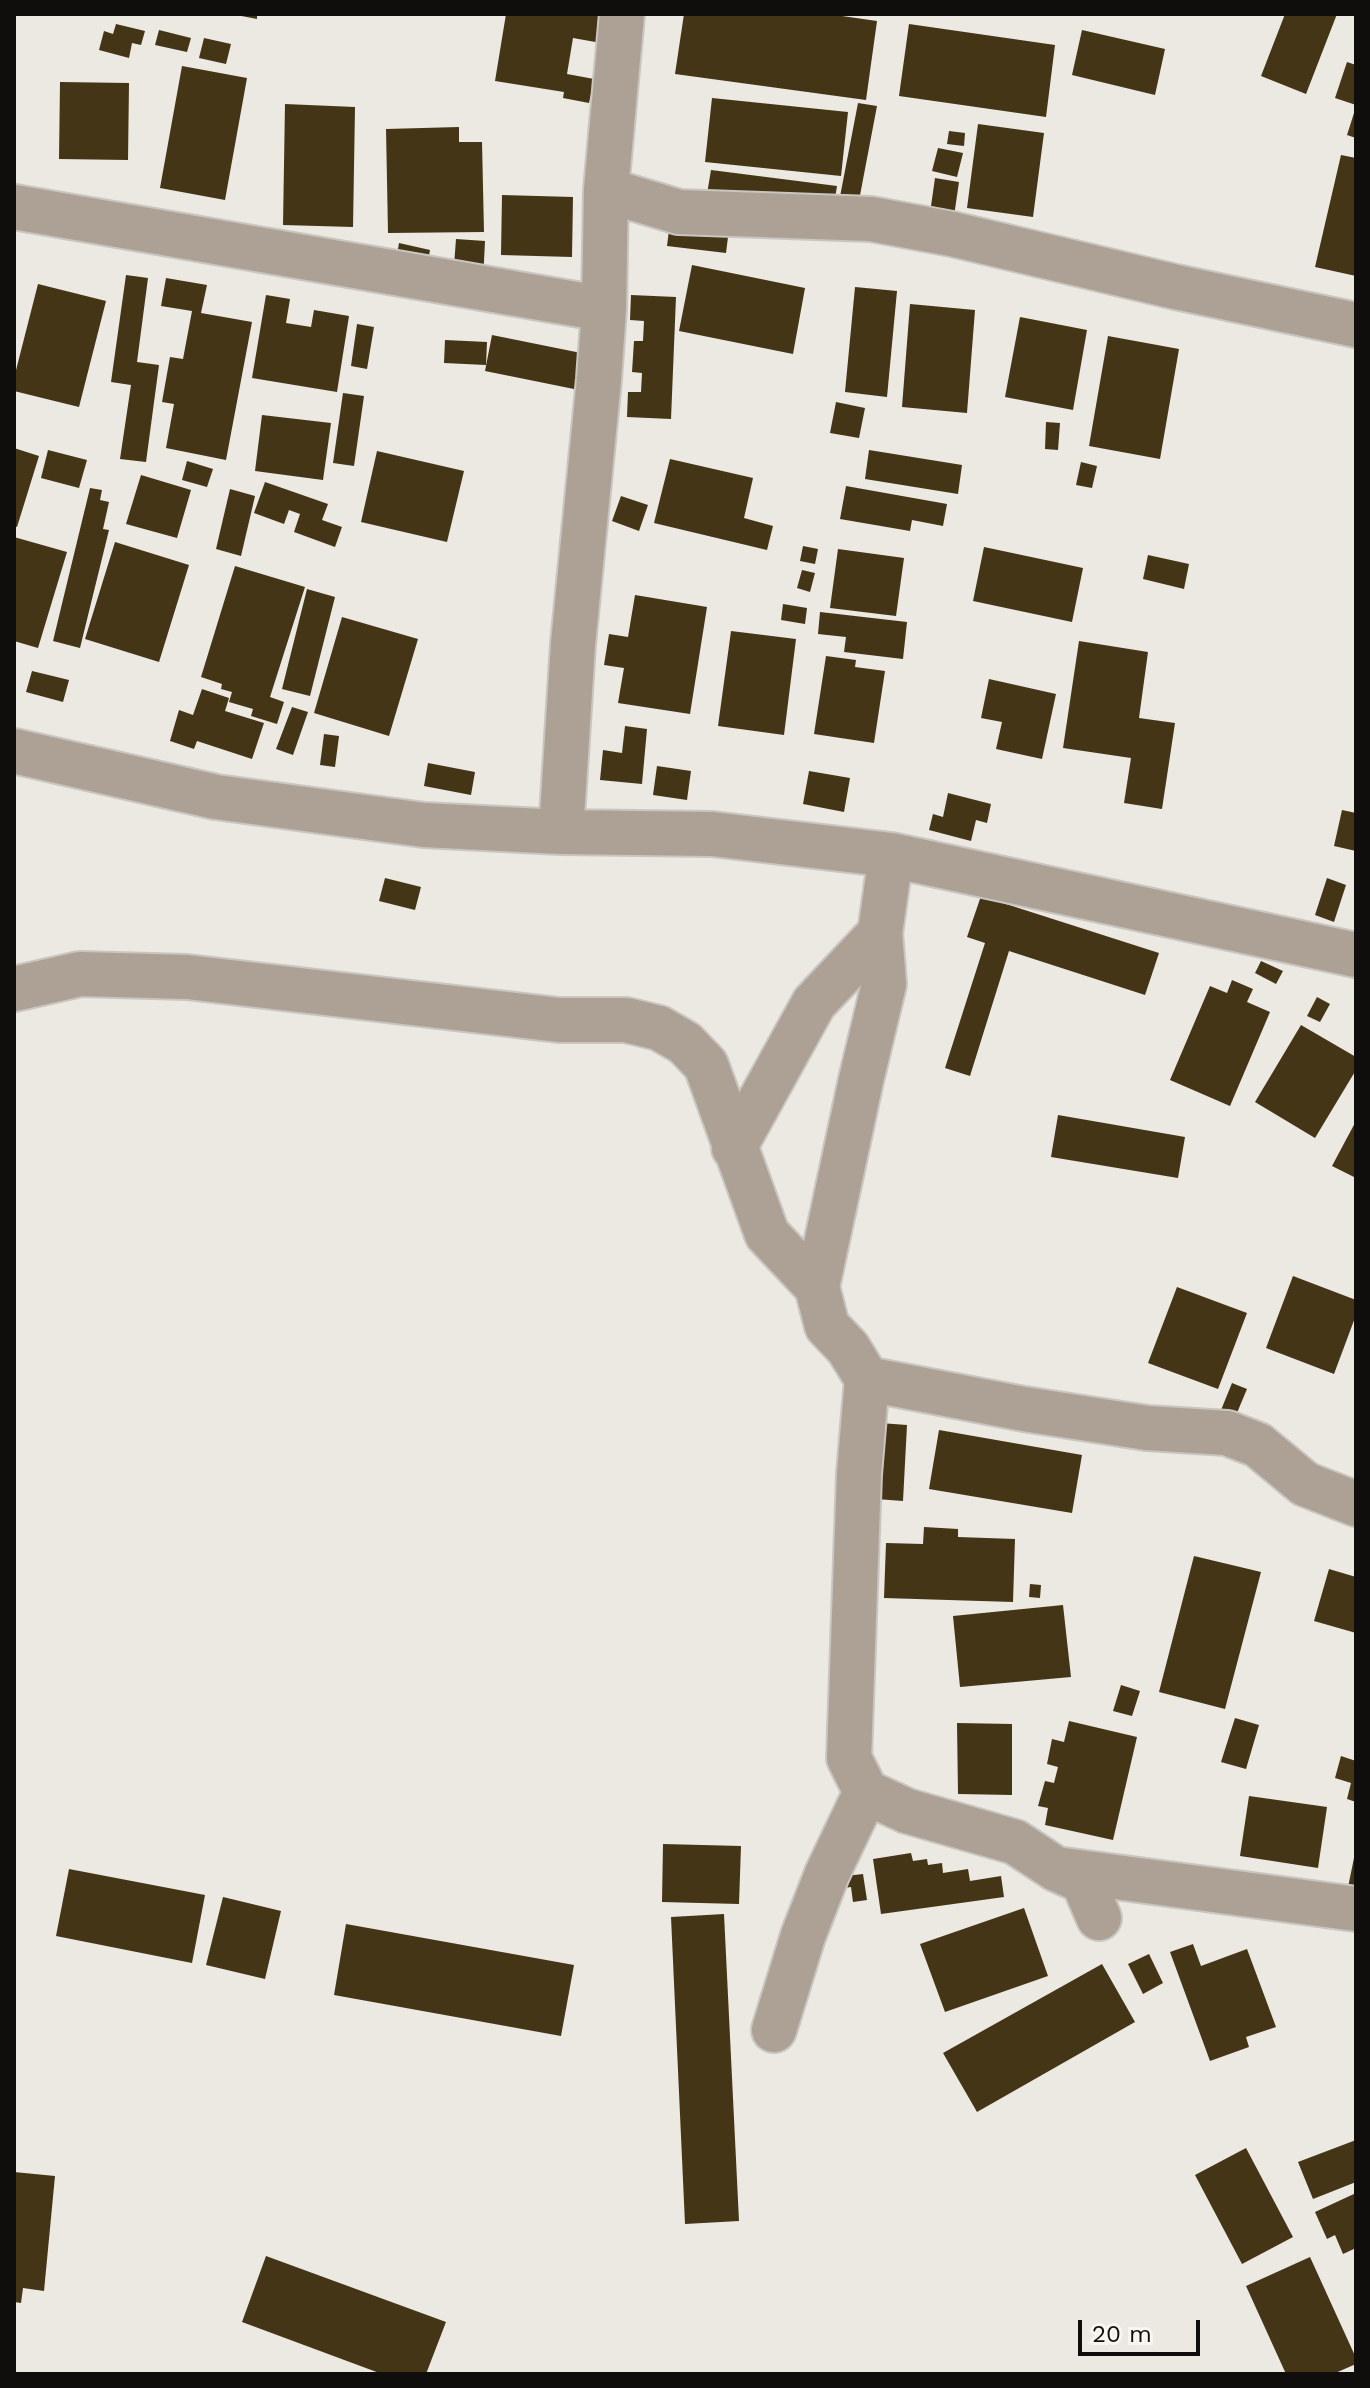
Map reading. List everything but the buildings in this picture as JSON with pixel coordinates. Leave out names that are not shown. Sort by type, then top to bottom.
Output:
[{"type":"street","points":[[561,832],[573,644],[604,309],[606,190],[622,14]]},
{"type":"street","points":[[606,190],[679,212],[871,219],[952,234],[1176,287],[1356,325]]},
{"type":"street","points":[[14,207],[604,309]]},
{"type":"street","points":[[14,751],[216,797],[424,825],[561,832],[712,834],[891,855],[1356,955]]},
{"type":"street","points":[[891,855],[880,933],[884,984],[817,1287],[827,1326],[848,1348],[867,1379],[859,1474],[849,1758],[866,1792],[907,1811],[1015,1842],[1056,1869],[1083,1881],[1099,1918]]},
{"type":"street","points":[[734,1148],[814,1003],[880,933]]},
{"type":"street","points":[[14,989],[80,974],[187,977],[559,1020],[626,1020],[659,1028],[685,1043],[706,1065],[767,1234],[817,1287]]},
{"type":"street","points":[[867,1379],[1024,1409],[1147,1428],[1227,1433],[1258,1445],[1305,1484],[1356,1504]]},
{"type":"street","points":[[774,2030],[803,1936],[827,1874],[866,1792]]},
{"type":"street","points":[[1056,1869],[1356,1909]]}]
